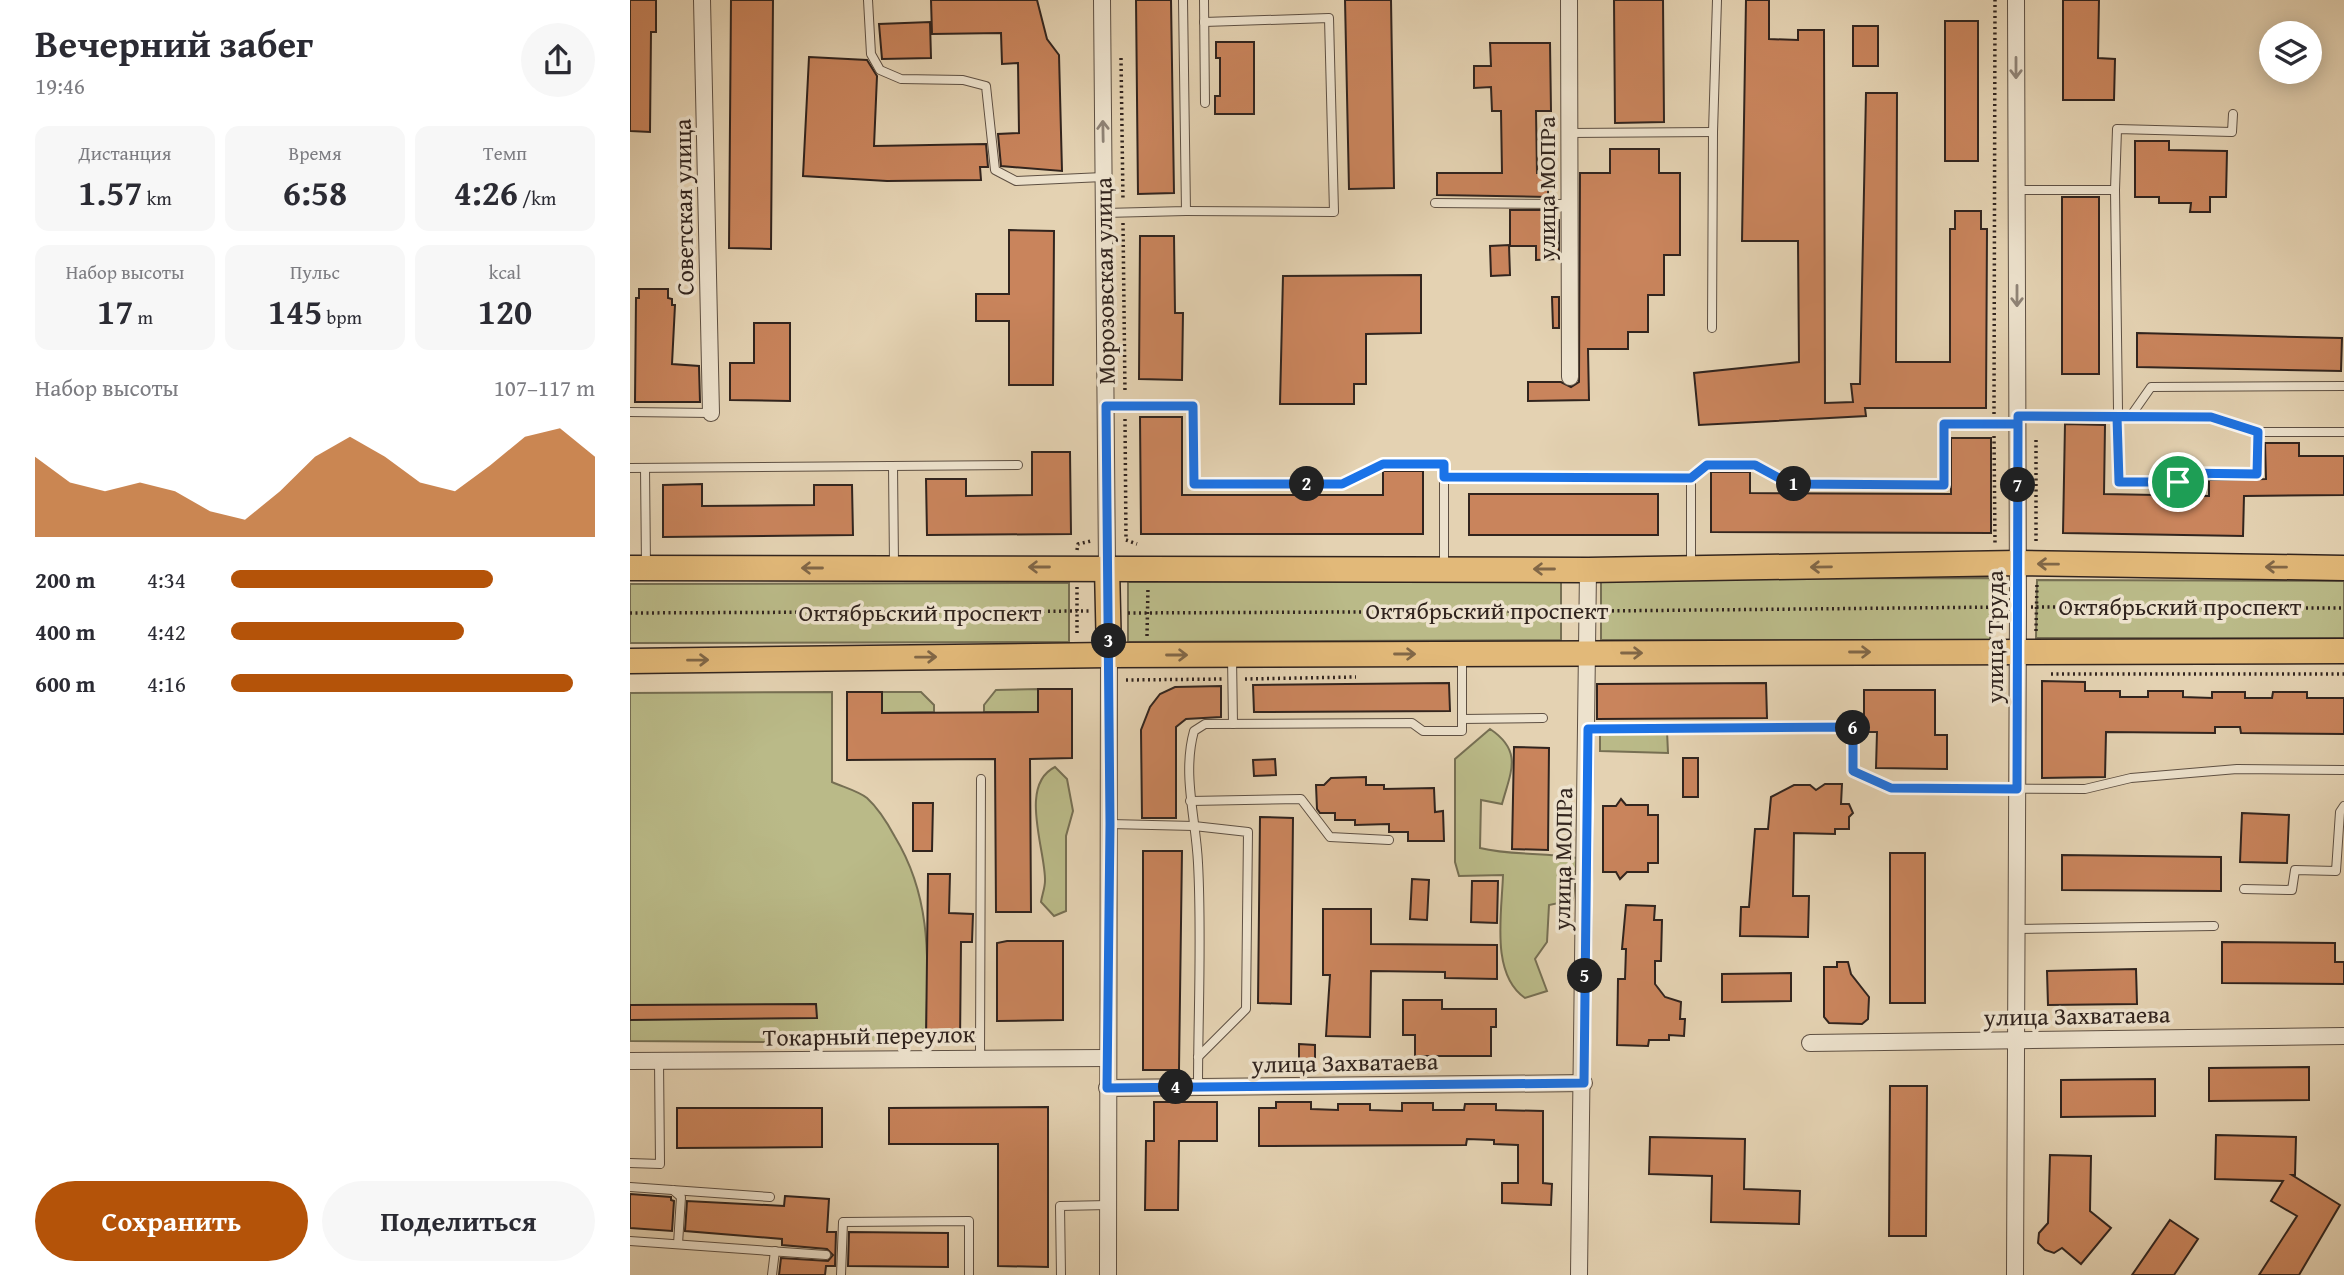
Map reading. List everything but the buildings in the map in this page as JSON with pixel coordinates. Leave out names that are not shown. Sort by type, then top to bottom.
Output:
[{"type":"main road","name":"Морозовская улица","points":[[1107,567],[1109,655]]},
{"type":"main road","name":"Октябрьский проспект","points":[[638,568],[2344,568]]},
{"type":"main road","name":"Октябрьский проспект","points":[[630,661],[1588,653],[2017,645],[2344,651]]},
{"type":"street","name":"Советская улица","points":[[702,0],[712,412]]},
{"type":"street","name":"Морозовская улица","points":[[1102,0],[1107,567]]},
{"type":"street","name":"улица МОПРа","points":[[1569,0],[1570,377]]},
{"type":"street","name":"улица Труда","points":[[2015,1275],[2017,645],[2018,607],[2028,569],[2018,420],[2016,0]]},
{"type":"street","name":"улица МОПРа","points":[[1579,1275],[1584,1083],[1588,570]]},
{"type":"street","name":"Морозовская улица","points":[[1108,1275],[1109,655]]},
{"type":"street","name":"улица Захватаева","points":[[1810,1044],[2344,1036]]},
{"type":"street","name":"Токарный переулок","points":[[630,1061],[1107,1058]]},
{"type":"street","name":"улица Захватаева","points":[[1107,1088],[1584,1083]]},
{"type":"lane","points":[[869,0],[871,54],[880,70],[901,79],[963,80],[986,86],[995,170],[1016,181],[1104,177]]},
{"type":"lane","points":[[1183,0],[1186,211]]},
{"type":"lane","points":[[1204,0],[1205,103]]},
{"type":"lane","points":[[1712,328],[1717,0]]},
{"type":"lane","points":[[1104,212],[1334,212],[1329,18],[1204,22]]},
{"type":"lane","points":[[2233,114],[2232,131],[2117,129],[2115,190],[2119,482],[2178,482],[2178,473],[2257,474],[2258,432]]},
{"type":"lane","points":[[1569,133],[1713,132]]},
{"type":"lane","points":[[2017,190],[2115,190]]},
{"type":"lane","points":[[1435,202],[1569,204]]},
{"type":"lane","points":[[2130,417],[2151,387],[2344,386]]},
{"type":"lane","points":[[1106,406],[1193,406],[1194,484],[1342,484],[1383,464],[1444,464],[1444,569]]},
{"type":"lane","points":[[630,412],[712,412]]},
{"type":"lane","points":[[1444,477],[1691,478],[1707,465],[1755,465],[1790,484],[1944,485],[1944,424],[2117,417],[2211,417],[2258,432],[2344,432]]},
{"type":"lane","points":[[893,466],[894,567]]},
{"type":"lane","points":[[630,468],[1018,466]]},
{"type":"lane","points":[[638,568],[645,468]]},
{"type":"lane","points":[[1691,478],[1691,569]]},
{"type":"lane","points":[[1198,1087],[1198,863],[1190,801],[1190,747],[1194,731],[1205,724],[1412,723],[1423,731],[1462,731],[1462,654]]},
{"type":"lane","points":[[1232,655],[1233,724]]},
{"type":"lane","points":[[1462,719],[1543,718]]},
{"type":"lane","points":[[1588,729],[1853,727],[1853,771],[1891,788],[2085,789],[2131,778],[2237,769],[2343,770]]},
{"type":"lane","points":[[980,1058],[981,779]]},
{"type":"lane","points":[[1190,801],[1301,799],[1330,837],[1389,840]]},
{"type":"lane","points":[[2244,889],[2292,890],[2295,870],[2336,871],[2340,812],[2344,806]]},
{"type":"lane","points":[[1110,824],[1195,826],[1248,832],[1246,1009],[1198,1057]]},
{"type":"lane","points":[[2016,929],[2214,926]]},
{"type":"lane","points":[[630,1163],[660,1164],[659,1061]]},
{"type":"lane","points":[[630,1187],[771,1197]]},
{"type":"lane","points":[[673,1190],[681,1197],[678,1244]]},
{"type":"lane","points":[[1061,1275],[1060,1206],[1108,1205]]},
{"type":"lane","points":[[841,1275],[842,1222],[969,1221],[969,1275]]},
{"type":"lane","points":[[630,1241],[826,1255]]},
{"type":"lane","points":[[772,1275],[775,1251]]},
{"type":"path","points":[[1995,0],[1995,540]]},
{"type":"path","points":[[1121,53],[1125,406],[1123,541],[1138,544]]},
{"type":"path","points":[[1078,544],[1096,541]]},
{"type":"path","points":[[1146,680],[1148,567]]},
{"type":"path","points":[[2017,645],[2037,607],[2028,569]]},
{"type":"path","points":[[1997,578],[1997,607],[2017,645]]},
{"type":"path","points":[[1077,585],[1077,641]]},
{"type":"path","name":"Октябрьский проспект","points":[[630,613],[1077,613],[1108,609],[1147,613],[1997,607],[2344,608]]},
{"type":"path","points":[[2045,673],[2344,674]]},
{"type":"green space","points":[[1990,578],[1990,640],[1601,640],[1601,579]]},
{"type":"green space","points":[[2037,580],[2344,581],[2344,638],[2036,638]]},
{"type":"green space","points":[[1561,581],[1561,640],[1128,642],[1128,582]]},
{"type":"green space","points":[[1069,583],[1069,642],[630,643],[630,584]]},
{"type":"green space","points":[[1038,689],[1038,712],[984,712],[984,705],[996,690]]},
{"type":"green space","points":[[832,692],[832,782],[855,791],[875,806],[908,862],[917,887],[926,937],[926,1043],[630,1041],[630,693]]},
{"type":"green space","points":[[882,692],[921,692],[934,705],[934,712],[882,713]]},
{"type":"green space","points":[[1490,729],[1507,745],[1512,762],[1502,804],[1481,800],[1480,848],[1577,858],[1573,900],[1549,905],[1547,942],[1535,959],[1547,991],[1525,998],[1514,987],[1502,958],[1500,924],[1503,875],[1459,876],[1455,862],[1455,759]]},
{"type":"green space","points":[[1622,731],[1667,731],[1668,753],[1600,751],[1600,735]]},
{"type":"green space","points":[[1055,767],[1067,779],[1073,811],[1066,836],[1066,911],[1054,916],[1041,902],[1045,881],[1036,803],[1038,788],[1044,776]]},
{"type":"route","points":[[2178,482],[2119,482],[2117,417],[2018,416],[2018,424],[1944,424],[1944,485],[1790,484],[1755,465],[1707,465],[1691,478],[1444,477],[1444,464],[1383,464],[1342,484],[1194,484],[1193,406],[1106,406],[1110,824],[1107,1088],[1584,1083],[1588,729],[1853,727],[1853,771],[1891,788],[2017,789],[2018,607],[2018,424],[2018,416],[2211,417],[2258,432],[2257,474],[2178,473],[2178,482]]}]
